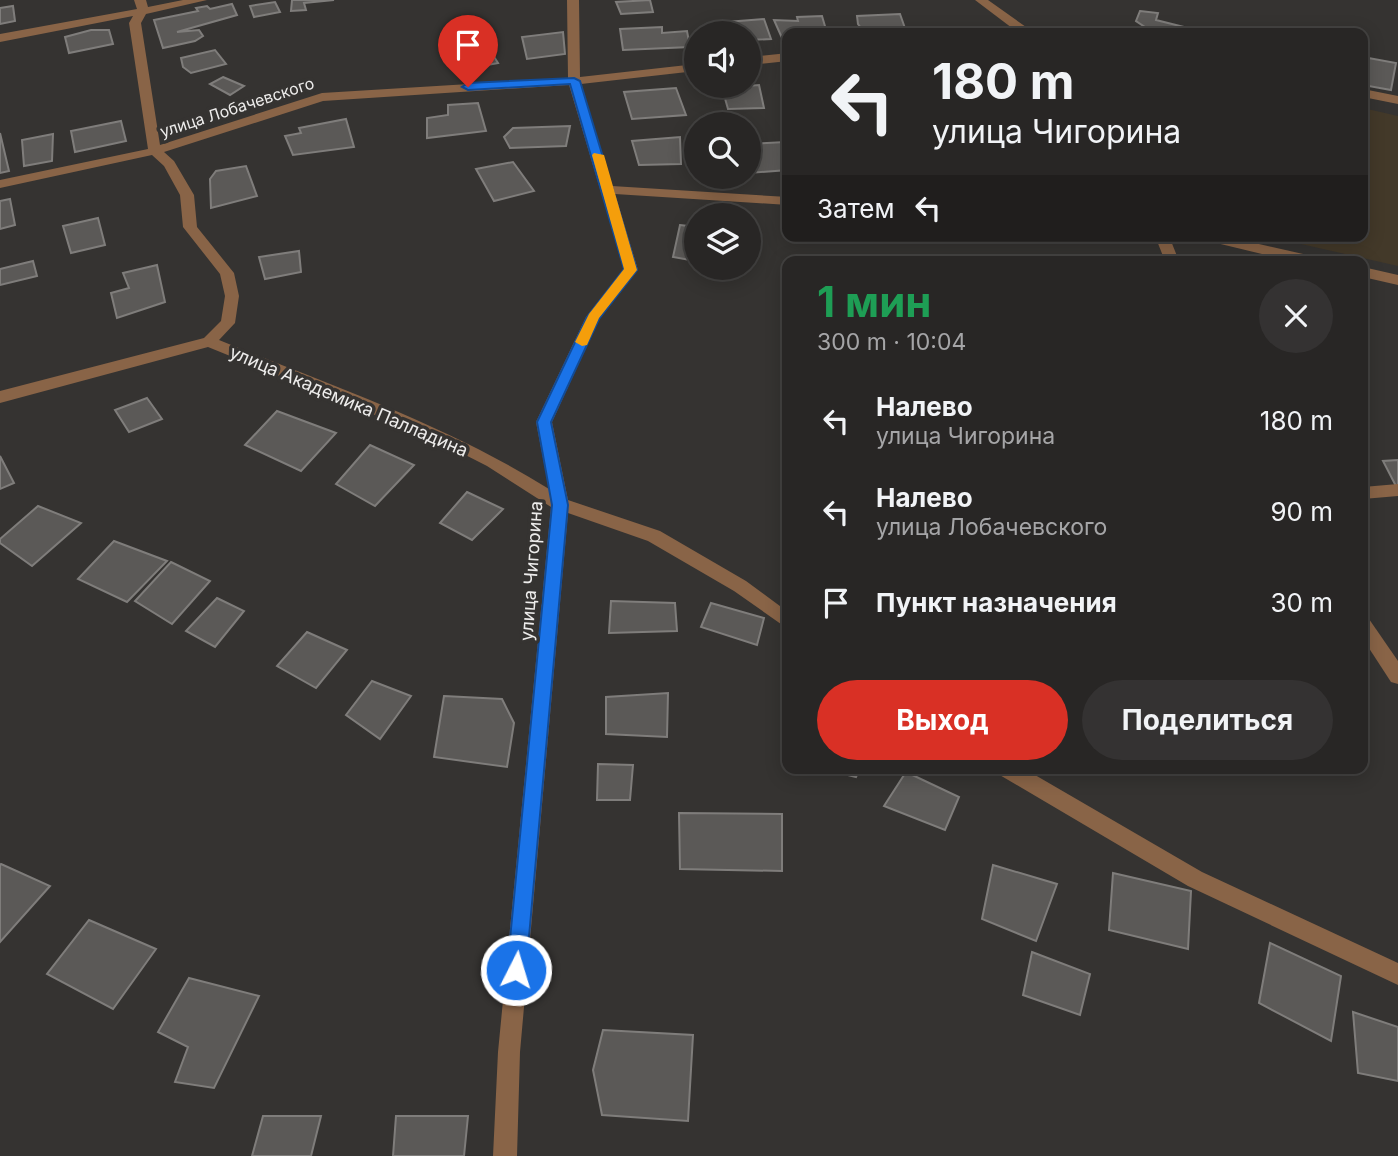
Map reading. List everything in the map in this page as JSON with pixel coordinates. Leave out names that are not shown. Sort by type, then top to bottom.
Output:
[{"type":"street","points":[[0,38],[142,5],[201,0]]},
{"type":"street","name":"улица Чигорина","points":[[505,1156],[509,1052],[560,505],[544,422],[593,317],[631,270],[574,81],[573,0]]},
{"type":"street","points":[[981,0],[1020,28]]},
{"type":"street","points":[[142,5],[135,23],[155,151],[169,164],[187,195],[190,227],[227,273],[232,296],[228,323],[209,342]]},
{"type":"street","points":[[761,60],[782,58]]},
{"type":"street","name":"улица Лобачевского","points":[[0,184],[155,151],[322,97],[574,81],[684,68]]},
{"type":"street","points":[[1368,94],[1398,100]]},
{"type":"street","points":[[609,190],[782,201]]},
{"type":"street","points":[[1230,242],[1290,256]]},
{"type":"street","points":[[1368,273],[1398,280]]},
{"type":"street","name":"улица Академика Палладина","points":[[0,397],[209,342],[440,435],[493,462],[560,505],[654,536],[740,586],[782,618]]},
{"type":"street","points":[[1368,493],[1398,490]]},
{"type":"street","points":[[1368,631],[1398,676]]},
{"type":"street","points":[[1015,774],[1195,879],[1398,974]]},
{"type":"shaded area","points":[[1368,109],[1398,116],[1398,266],[1368,259],[1368,256],[1354,256],[1292,242],[1368,242]]},
{"type":"building","points":[[292,0],[334,0],[304,3],[306,10],[291,11]]},
{"type":"building","points":[[650,0],[653,12],[621,14],[616,2]]},
{"type":"building","points":[[275,2],[280,12],[254,17],[250,6]]},
{"type":"building","points":[[232,4],[237,15],[177,32],[199,30],[203,36],[195,41],[163,48],[154,20],[198,11],[196,8],[207,6],[210,9]]},
{"type":"building","points":[[13,6],[15,21],[0,24],[0,8]]},
{"type":"building","points":[[1140,11],[1158,13],[1156,20],[1188,28],[1150,28],[1136,21]]},
{"type":"building","points":[[900,14],[905,28],[861,28],[857,16]]},
{"type":"building","points":[[822,16],[826,28],[782,28],[782,38],[774,20],[798,21],[797,17]]},
{"type":"building","points":[[764,19],[771,39],[761,39],[761,21],[739,21]]},
{"type":"building","points":[[662,27],[662,33],[684,31],[684,47],[623,50],[620,29]]},
{"type":"building","points":[[91,30],[109,30],[113,44],[69,53],[65,37]]},
{"type":"building","points":[[563,32],[565,54],[527,59],[522,37]]},
{"type":"building","points":[[215,50],[226,64],[191,73],[183,67],[181,58]]},
{"type":"building","points":[[491,52],[498,63],[461,70],[454,59]]},
{"type":"building","points":[[1368,58],[1396,63],[1391,90],[1368,86]]},
{"type":"building","points":[[223,77],[244,86],[230,95],[210,84]]},
{"type":"building","points":[[676,88],[684,115],[632,119],[624,92]]},
{"type":"building","points":[[761,94],[764,108],[728,109],[725,98],[761,98]]},
{"type":"building","points":[[478,103],[486,131],[427,138],[427,118],[448,115],[448,105]]},
{"type":"building","points":[[346,119],[354,147],[293,155],[285,136],[301,133],[299,128]]},
{"type":"building","points":[[121,121],[126,141],[75,152],[71,131]]},
{"type":"building","points":[[570,126],[566,146],[510,148],[504,137],[513,128]]},
{"type":"building","points":[[0,133],[9,171],[0,173]]},
{"type":"building","points":[[53,134],[52,161],[24,166],[22,140]]},
{"type":"building","points":[[680,137],[681,164],[639,165],[632,141]]},
{"type":"building","points":[[782,142],[782,170],[761,172],[761,143]]},
{"type":"building","points":[[513,162],[534,191],[494,201],[476,169]]},
{"type":"building","points":[[246,166],[257,196],[211,208],[210,179],[216,171]]},
{"type":"building","points":[[10,199],[15,225],[0,229],[0,201]]},
{"type":"building","points":[[98,218],[105,245],[71,253],[63,226]]},
{"type":"building","points":[[680,225],[684,226],[684,259],[673,257]]},
{"type":"building","points":[[299,251],[301,272],[265,279],[259,257]]},
{"type":"building","points":[[33,261],[37,276],[0,285],[0,269]]},
{"type":"building","points":[[157,265],[165,302],[117,318],[111,293],[129,288],[123,273]]},
{"type":"building","points":[[147,398],[162,419],[129,432],[115,410]]},
{"type":"building","points":[[277,411],[336,433],[301,471],[245,445]]},
{"type":"building","points":[[370,445],[414,465],[375,506],[336,484]]},
{"type":"building","points":[[0,456],[14,483],[0,489]]},
{"type":"building","points":[[1398,460],[1398,490],[1383,461]]},
{"type":"building","points":[[467,492],[503,509],[472,540],[440,523]]},
{"type":"building","points":[[38,506],[81,523],[32,566],[0,543],[0,539]]},
{"type":"building","points":[[114,541],[167,561],[127,602],[78,579]]},
{"type":"building","points":[[171,562],[210,581],[172,624],[135,601]]},
{"type":"building","points":[[217,598],[244,611],[215,647],[186,631]]},
{"type":"building","points":[[611,601],[675,603],[677,631],[609,633]]},
{"type":"building","points":[[711,603],[764,618],[757,645],[701,627]]},
{"type":"building","points":[[307,632],[347,650],[316,688],[277,666]]},
{"type":"building","points":[[372,681],[411,696],[380,739],[346,715]]},
{"type":"building","points":[[668,693],[667,737],[606,734],[606,697]]},
{"type":"building","points":[[444,696],[502,699],[514,723],[507,767],[434,757]]},
{"type":"building","points":[[598,764],[633,765],[630,800],[597,800]]},
{"type":"building","points":[[905,774],[910,774],[959,797],[945,830],[884,806]]},
{"type":"building","points":[[679,813],[782,814],[782,871],[680,869]]},
{"type":"building","points":[[0,865],[50,886],[0,942]]},
{"type":"building","points":[[993,865],[1057,884],[1036,941],[982,919]]},
{"type":"building","points":[[1113,873],[1191,891],[1188,949],[1109,930]]},
{"type":"building","points":[[89,920],[156,949],[113,1009],[47,974]]},
{"type":"building","points":[[1270,943],[1341,976],[1331,1041],[1259,1003]]},
{"type":"building","points":[[1032,952],[1090,974],[1080,1015],[1023,995]]},
{"type":"building","points":[[189,978],[259,996],[214,1088],[175,1082],[188,1047],[158,1032]]},
{"type":"building","points":[[1353,1012],[1398,1027],[1398,1081],[1358,1073]]},
{"type":"building","points":[[603,1030],[693,1035],[688,1121],[602,1115],[593,1070]]},
{"type":"building","points":[[263,1116],[321,1116],[311,1156],[252,1156]]},
{"type":"building","points":[[396,1116],[468,1116],[464,1156],[393,1156]]},
{"type":"slow traffic","points":[[582,342],[593,317],[631,270],[598,155]]},
{"type":"route","points":[[468,87],[574,81],[631,270],[593,317],[544,422],[560,505],[516,970]]}]
